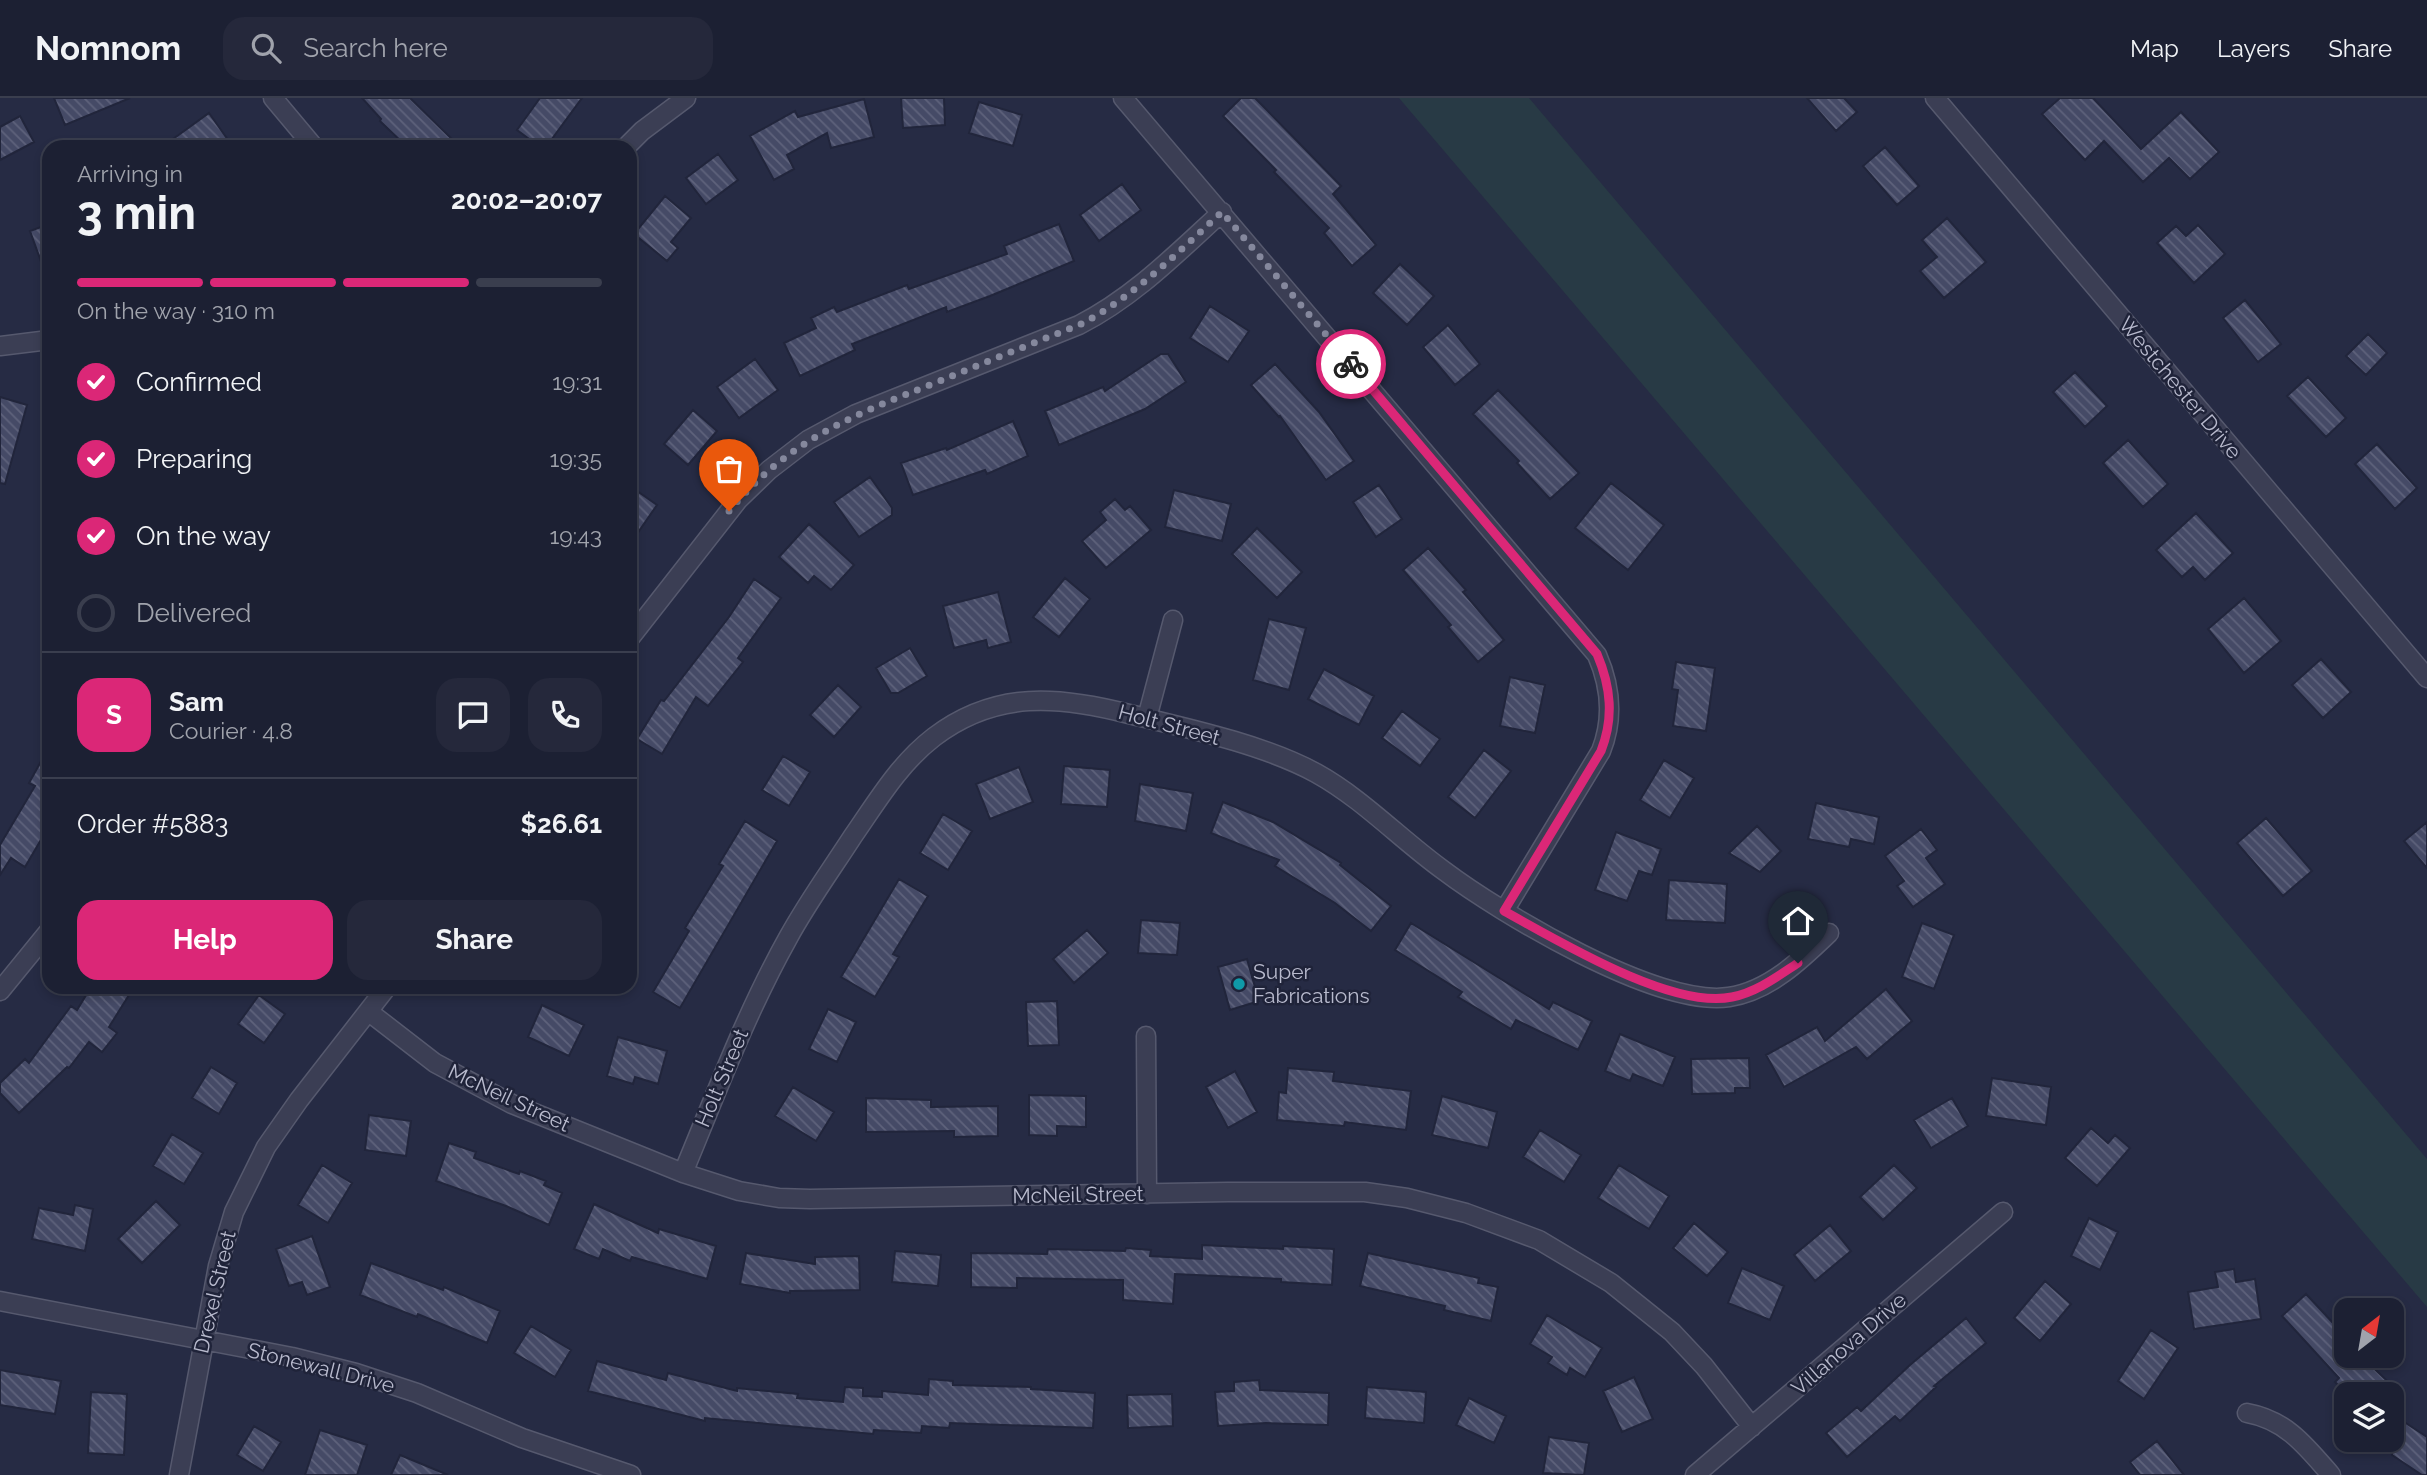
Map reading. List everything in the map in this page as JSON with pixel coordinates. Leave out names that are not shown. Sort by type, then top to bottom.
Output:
[{"type":"street","points":[[273,98],[308,140]]},
{"type":"street","points":[[633,140],[686,98]]},
{"type":"street","points":[[1123,98],[1597,654],[1607,677],[1611,706],[1607,736],[1601,751],[1504,911]]},
{"type":"street","name":"Westchester Drive","points":[[1935,98],[2427,677]]},
{"type":"street","points":[[637,630],[738,500],[769,470],[808,440],[856,414],[1099,315],[1146,281],[1222,212]]},
{"type":"street","points":[[0,346],[42,341]]},
{"type":"street","points":[[1147,718],[1173,620]]},
{"type":"street","name":"Holt Street","points":[[683,1173],[748,1018],[786,940],[898,769],[932,738],[950,726],[981,712],[1015,702],[1036,699],[1094,705],[1263,750],[1315,772],[1343,790],[1443,870],[1504,911],[1594,960],[1654,985],[1702,999],[1732,997],[1764,985],[1798,963],[1829,933]]},
{"type":"street","points":[[0,991],[42,940]]},
{"type":"street","name":"Drexel Street","points":[[179,1475],[225,1239],[234,1212],[253,1171],[299,1100],[382,994]]},
{"type":"street","name":"McNeil Street","points":[[369,1012],[435,1063],[512,1104],[683,1173],[739,1191],[779,1198],[810,1199],[1365,1192],[1407,1198],[1466,1213],[1527,1236],[1611,1283],[1672,1332],[1704,1366],[1752,1427]]},
{"type":"street","points":[[1146,1036],[1147,1194]]},
{"type":"street","name":"Villanova Drive","points":[[1695,1475],[2003,1212]]},
{"type":"street","name":"Stonewall Drive","points":[[0,1301],[292,1357],[356,1373],[417,1393],[523,1438],[631,1475]]},
{"type":"street","points":[[2247,1413],[2279,1423],[2298,1437],[2331,1475]]},
{"type":"shaded area","points":[[1399,98],[1529,98],[2427,1159],[2427,1307]]},
{"type":"building","points":[[54,98],[130,98],[65,125]]},
{"type":"building","points":[[362,98],[410,98],[453,140],[400,140]]},
{"type":"building","points":[[540,98],[582,98],[551,140],[531,140],[517,130]]},
{"type":"building","points":[[901,98],[944,98],[945,125],[903,128]]},
{"type":"building","points":[[1241,98],[1255,98],[1341,186],[1333,194],[1376,245],[1352,266],[1324,233],[1329,228],[1223,116]]},
{"type":"building","points":[[1807,98],[1844,98],[1857,112],[1836,131]]},
{"type":"building","points":[[2060,98],[2093,98],[2141,149],[2181,112],[2219,152],[2190,179],[2169,158],[2143,182],[2104,141],[2085,160],[2042,114]]},
{"type":"building","points":[[864,99],[874,137],[831,148],[827,133],[787,155],[794,169],[774,180],[750,136],[795,111],[798,117]]},
{"type":"building","points":[[979,102],[1022,115],[1013,146],[969,133]]},
{"type":"building","points":[[209,113],[228,140],[172,140]]},
{"type":"building","points":[[20,116],[34,142],[0,160],[0,127]]},
{"type":"building","points":[[1885,147],[1919,186],[1897,205],[1863,166]]},
{"type":"building","points":[[718,154],[738,180],[706,204],[686,178]]},
{"type":"building","points":[[1122,184],[1141,210],[1099,241],[1080,215]]},
{"type":"building","points":[[665,196],[691,218],[671,242],[678,248],[667,261],[637,236],[637,230]]},
{"type":"building","points":[[1947,218],[1986,262],[1944,298],[1920,271],[1937,257],[1922,240]]},
{"type":"building","points":[[1059,224],[1074,261],[990,296],[947,312],[946,307],[852,344],[855,350],[800,376],[784,343],[816,328],[811,318],[834,307],[837,312],[907,285],[909,289],[1007,254],[1004,246]]},
{"type":"building","points":[[2198,225],[2225,254],[2194,283],[2157,243],[2176,226],[2186,236]]},
{"type":"building","points":[[42,227],[42,264],[30,231]]},
{"type":"building","points":[[1400,264],[1434,296],[1407,325],[1373,293]]},
{"type":"building","points":[[2245,300],[2281,344],[2258,362],[2223,318]]},
{"type":"building","points":[[1210,306],[1249,331],[1228,362],[1190,338]]},
{"type":"building","points":[[1448,325],[1480,364],[1455,385],[1423,347]]},
{"type":"building","points":[[2368,334],[2387,353],[2366,375],[2346,356]]},
{"type":"building","points":[[1161,354],[1168,354],[1186,382],[1145,409],[1059,445],[1045,411],[1103,387],[1105,391]]},
{"type":"building","points":[[755,359],[778,390],[739,418],[717,387]]},
{"type":"building","points":[[1275,364],[1319,412],[1354,461],[1326,480],[1280,416],[1251,385]]},
{"type":"building","points":[[2075,372],[2107,406],[2085,427],[2053,392]]},
{"type":"building","points":[[2308,377],[2346,418],[2326,437],[2287,396]]},
{"type":"building","points":[[1498,390],[1579,473],[1550,499],[1517,463],[1519,461],[1473,414]]},
{"type":"building","points":[[0,397],[27,405],[5,484],[0,483]]},
{"type":"building","points":[[693,410],[717,431],[688,465],[664,444]]},
{"type":"building","points":[[1013,421],[1028,456],[987,474],[985,470],[913,495],[901,463],[946,448],[947,450]]},
{"type":"building","points":[[2128,440],[2168,484],[2143,507],[2103,463]]},
{"type":"building","points":[[2377,444],[2417,488],[2395,509],[2355,464]]},
{"type":"building","points":[[870,477],[892,508],[892,515],[859,537],[834,502]]},
{"type":"building","points":[[1611,483],[1664,525],[1628,570],[1575,528]]},
{"type":"building","points":[[1379,485],[1402,519],[1376,537],[1353,502]]},
{"type":"building","points":[[1174,490],[1231,504],[1222,541],[1165,527]]},
{"type":"building","points":[[637,491],[657,505],[637,534]]},
{"type":"building","points":[[1115,499],[1125,510],[1130,506],[1151,530],[1106,568],[1082,541],[1106,520],[1100,512]]},
{"type":"building","points":[[2196,513],[2233,553],[2205,580],[2193,567],[2182,577],[2156,550]]},
{"type":"building","points":[[809,524],[854,565],[831,590],[814,576],[808,583],[779,557]]},
{"type":"building","points":[[1257,528],[1302,572],[1277,598],[1232,554]]},
{"type":"building","points":[[1428,548],[1466,590],[1463,592],[1504,640],[1478,662],[1448,627],[1451,625],[1403,570]]},
{"type":"building","points":[[1065,578],[1090,599],[1059,637],[1033,617]]},
{"type":"building","points":[[754,579],[781,598],[738,658],[743,662],[708,706],[696,697],[662,754],[637,739],[661,700],[664,701],[729,617]]},
{"type":"building","points":[[998,592],[1011,642],[988,648],[986,640],[954,648],[943,606]]},
{"type":"building","points":[[2244,598],[2281,641],[2244,673],[2208,629]]},
{"type":"building","points":[[1269,619],[1306,628],[1289,690],[1253,680]]},
{"type":"building","points":[[910,648],[927,676],[898,693],[891,693],[876,668]]},
{"type":"building","points":[[2321,659],[2351,692],[2323,718],[2292,685]]},
{"type":"building","points":[[1676,662],[1715,668],[1706,731],[1673,726],[1678,690],[1672,689]]},
{"type":"building","points":[[1324,669],[1374,696],[1359,725],[1308,699]]},
{"type":"building","points":[[1510,677],[1545,685],[1535,733],[1500,726]]},
{"type":"building","points":[[838,685],[861,707],[834,737],[810,715]]},
{"type":"building","points":[[1402,711],[1440,739],[1420,766],[1382,738]]},
{"type":"building","points":[[1484,750],[1511,771],[1475,818],[1448,797]]},
{"type":"building","points":[[783,756],[810,772],[789,806],[762,790]]},
{"type":"building","points":[[42,760],[42,838],[25,867],[11,858],[0,875],[0,845],[35,786],[29,783]]},
{"type":"building","points":[[1664,760],[1694,778],[1670,818],[1640,800]]},
{"type":"building","points":[[1064,766],[1110,770],[1107,807],[1061,804]]},
{"type":"building","points":[[1019,767],[1033,802],[990,819],[976,784]]},
{"type":"building","points":[[1140,784],[1193,793],[1186,831],[1135,821]]},
{"type":"building","points":[[1223,802],[1273,822],[1341,863],[1340,865],[1391,906],[1371,931],[1335,903],[1275,866],[1279,860],[1211,833]]},
{"type":"building","points":[[1816,803],[1879,817],[1874,844],[1851,839],[1849,847],[1808,839]]},
{"type":"building","points":[[943,814],[972,831],[948,870],[920,853]]},
{"type":"building","points":[[2266,818],[2312,871],[2283,896],[2237,843]]},
{"type":"building","points":[[745,821],[777,841],[680,1008],[653,992],[689,931],[685,928],[723,866],[719,864]]},
{"type":"building","points":[[2427,822],[2427,868],[2404,841]]},
{"type":"building","points":[[1757,826],[1781,851],[1760,872],[1729,853]]},
{"type":"building","points":[[1921,829],[1937,850],[1926,858],[1945,884],[1913,907],[1897,886],[1904,881],[1885,856]]},
{"type":"building","points":[[1616,832],[1661,849],[1652,875],[1639,871],[1627,901],[1595,890]]},
{"type":"building","points":[[899,879],[928,896],[893,954],[899,957],[875,997],[841,977]]},
{"type":"building","points":[[1669,880],[1727,884],[1725,923],[1666,920]]},
{"type":"building","points":[[1141,920],[1180,923],[1177,955],[1138,953]]},
{"type":"building","points":[[1411,923],[1549,1009],[1553,1002],[1592,1021],[1578,1050],[1516,1020],[1511,1029],[1458,997],[1462,992],[1395,950]]},
{"type":"building","points":[[1922,923],[1954,935],[1934,989],[1902,977]]},
{"type":"building","points":[[1087,930],[1108,953],[1074,983],[1053,959]]},
{"type":"building","name":"Super Fabrications","points":[[1247,959],[1259,1001],[1230,1010],[1218,967]]},
{"type":"building","points":[[1886,989],[1912,1021],[1867,1059],[1856,1047],[1784,1087],[1766,1055],[1817,1027],[1825,1041]]},
{"type":"building","points":[[87,994],[130,994],[109,1027],[117,1033],[102,1052],[89,1042],[69,1068],[19,1113],[0,1093],[0,1083],[25,1059],[29,1063],[71,1006],[77,1010]]},
{"type":"building","points":[[259,995],[285,1014],[264,1043],[238,1024]]},
{"type":"building","points":[[1057,1001],[1059,1045],[1028,1046],[1026,1002]]},
{"type":"building","points":[[542,1005],[584,1025],[569,1056],[528,1037]]},
{"type":"building","points":[[828,1009],[856,1022],[837,1062],[809,1049]]},
{"type":"building","points":[[1620,1034],[1675,1057],[1663,1086],[1633,1074],[1630,1081],[1605,1071]]},
{"type":"building","points":[[618,1037],[667,1051],[658,1084],[635,1077],[633,1084],[607,1076]]},
{"type":"building","points":[[1749,1058],[1750,1088],[1735,1088],[1735,1093],[1692,1094],[1691,1059]]},
{"type":"building","points":[[211,1067],[237,1083],[219,1114],[192,1098]]},
{"type":"building","points":[[1288,1068],[1334,1072],[1333,1081],[1411,1091],[1406,1130],[1345,1122],[1344,1126],[1277,1120],[1279,1092],[1286,1093]]},
{"type":"building","points":[[1235,1071],[1257,1112],[1228,1128],[1206,1087]]},
{"type":"building","points":[[1992,1078],[2051,1087],[2046,1125],[1986,1116]]},
{"type":"building","points":[[793,1087],[834,1112],[816,1141],[775,1116]]},
{"type":"building","points":[[1029,1095],[1086,1096],[1086,1127],[1057,1126],[1057,1136],[1029,1135]]},
{"type":"building","points":[[1442,1096],[1497,1112],[1488,1148],[1432,1135]]},
{"type":"building","points":[[866,1098],[931,1100],[931,1107],[998,1106],[998,1136],[954,1137],[954,1131],[866,1132]]},
{"type":"building","points":[[1952,1098],[1968,1126],[1931,1148],[1914,1120]]},
{"type":"building","points":[[369,1115],[411,1121],[406,1156],[365,1150]]},
{"type":"building","points":[[2091,1128],[2108,1143],[2115,1135],[2130,1148],[2097,1186],[2065,1158]]},
{"type":"building","points":[[1540,1130],[1581,1155],[1564,1182],[1523,1157]]},
{"type":"building","points":[[172,1134],[203,1153],[184,1184],[153,1166]]},
{"type":"building","points":[[449,1143],[476,1152],[474,1158],[546,1181],[544,1185],[562,1193],[549,1225],[506,1206],[436,1181]]},
{"type":"building","points":[[322,1165],[352,1183],[328,1223],[298,1205]]},
{"type":"building","points":[[1619,1165],[1669,1196],[1649,1229],[1598,1198]]},
{"type":"building","points":[[1894,1165],[1917,1188],[1883,1220],[1860,1197]]},
{"type":"building","points":[[156,1201],[180,1225],[142,1263],[118,1239]]},
{"type":"building","points":[[594,1204],[658,1233],[659,1229],[716,1246],[707,1279],[632,1257],[630,1261],[603,1249],[599,1259],[574,1249]]},
{"type":"building","points":[[75,1205],[93,1209],[85,1251],[32,1239],[39,1208],[73,1215]]},
{"type":"building","points":[[2089,1218],[2118,1232],[2100,1270],[2071,1256]]},
{"type":"building","points":[[1694,1223],[1728,1252],[1707,1276],[1673,1248]]},
{"type":"building","points":[[1830,1225],[1851,1251],[1815,1281],[1794,1255]]},
{"type":"building","points":[[312,1236],[330,1287],[307,1295],[302,1282],[289,1286],[276,1249]]},
{"type":"building","points":[[1202,1245],[1334,1249],[1332,1285],[1281,1282],[1281,1279],[1175,1274],[1173,1304],[1123,1300],[1123,1280],[1017,1278],[1017,1288],[971,1287],[971,1253],[1047,1254],[1048,1249],[1125,1251],[1126,1248],[1151,1250],[1150,1256],[1202,1259]]},
{"type":"building","points":[[895,1251],[941,1255],[938,1286],[892,1282]]},
{"type":"building","points":[[746,1253],[815,1264],[815,1257],[859,1256],[860,1290],[790,1293],[740,1284]]},
{"type":"building","points":[[1368,1253],[1479,1278],[1478,1283],[1498,1287],[1491,1321],[1444,1310],[1445,1306],[1360,1286]]},
{"type":"building","points":[[371,1263],[443,1290],[444,1287],[500,1311],[487,1343],[418,1314],[417,1317],[360,1295]]},
{"type":"building","points":[[1742,1268],[1784,1286],[1770,1320],[1728,1303]]},
{"type":"building","points":[[2234,1269],[2236,1282],[2255,1279],[2261,1319],[2194,1329],[2188,1292],[2218,1287],[2215,1272]]},
{"type":"building","points":[[2045,1281],[2071,1304],[2040,1341],[2014,1318]]},
{"type":"building","points":[[2306,1294],[2334,1324],[2334,1368],[2374,1368],[2388,1382],[2335,1382],[2339,1378],[2282,1316]]},
{"type":"building","points":[[1547,1315],[1602,1348],[1585,1377],[1570,1368],[1567,1375],[1548,1363],[1552,1357],[1530,1344]]},
{"type":"building","points":[[1966,1318],[1986,1343],[1934,1386],[1936,1387],[1900,1421],[1895,1416],[1847,1457],[1826,1433],[1857,1407],[1861,1411]]},
{"type":"building","points":[[531,1326],[571,1350],[555,1377],[514,1353]]},
{"type":"building","points":[[2151,1330],[2178,1348],[2144,1399],[2118,1381]]},
{"type":"building","points":[[597,1361],[666,1380],[668,1373],[737,1391],[737,1388],[798,1394],[797,1398],[843,1402],[845,1387],[863,1388],[863,1396],[882,1397],[882,1391],[928,1395],[929,1379],[953,1381],[953,1385],[1031,1387],[1095,1393],[1093,1428],[950,1423],[949,1428],[922,1426],[921,1433],[874,1430],[873,1434],[705,1418],[705,1421],[588,1391]]},
{"type":"building","points":[[0,1370],[61,1381],[55,1414],[0,1405]]},
{"type":"building","points":[[1634,1377],[1653,1419],[1622,1432],[1603,1391]]},
{"type":"building","points":[[1259,1380],[1260,1390],[1329,1393],[1328,1425],[1266,1423],[1218,1426],[1215,1392],[1234,1391],[1234,1382]]},
{"type":"building","points":[[1367,1387],[1426,1392],[1424,1423],[1365,1418]]},
{"type":"building","points":[[91,1392],[127,1394],[124,1455],[88,1453]]},
{"type":"building","points":[[1172,1394],[1173,1426],[1128,1428],[1127,1395]]},
{"type":"building","points":[[1469,1398],[1506,1416],[1494,1443],[1456,1425]]},
{"type":"building","points":[[2404,1422],[2427,1437],[2427,1475],[2422,1475],[2392,1455],[2392,1452],[2404,1452]]},
{"type":"building","points":[[254,1426],[281,1442],[263,1471],[237,1455]]},
{"type":"building","points":[[320,1430],[367,1445],[357,1475],[305,1475]]},
{"type":"building","points":[[1549,1437],[1589,1443],[1584,1475],[1543,1473]]},
{"type":"building","points":[[2157,1441],[2184,1475],[2140,1475],[2130,1462]]},
{"type":"building","points":[[400,1455],[448,1475],[391,1475]]},
{"type":"way so far","points":[[729,511],[769,470],[788,455],[808,440],[856,414],[1099,315],[1146,281],[1222,212],[1351,364]]},
{"type":"place","name":"Super Fabrications","points":[[1239,984]]},
{"type":"route","points":[[1351,364],[1597,654],[1607,677],[1611,706],[1607,736],[1601,751],[1504,911],[1594,960],[1654,985],[1702,999],[1732,997],[1764,985],[1798,963]]}]
